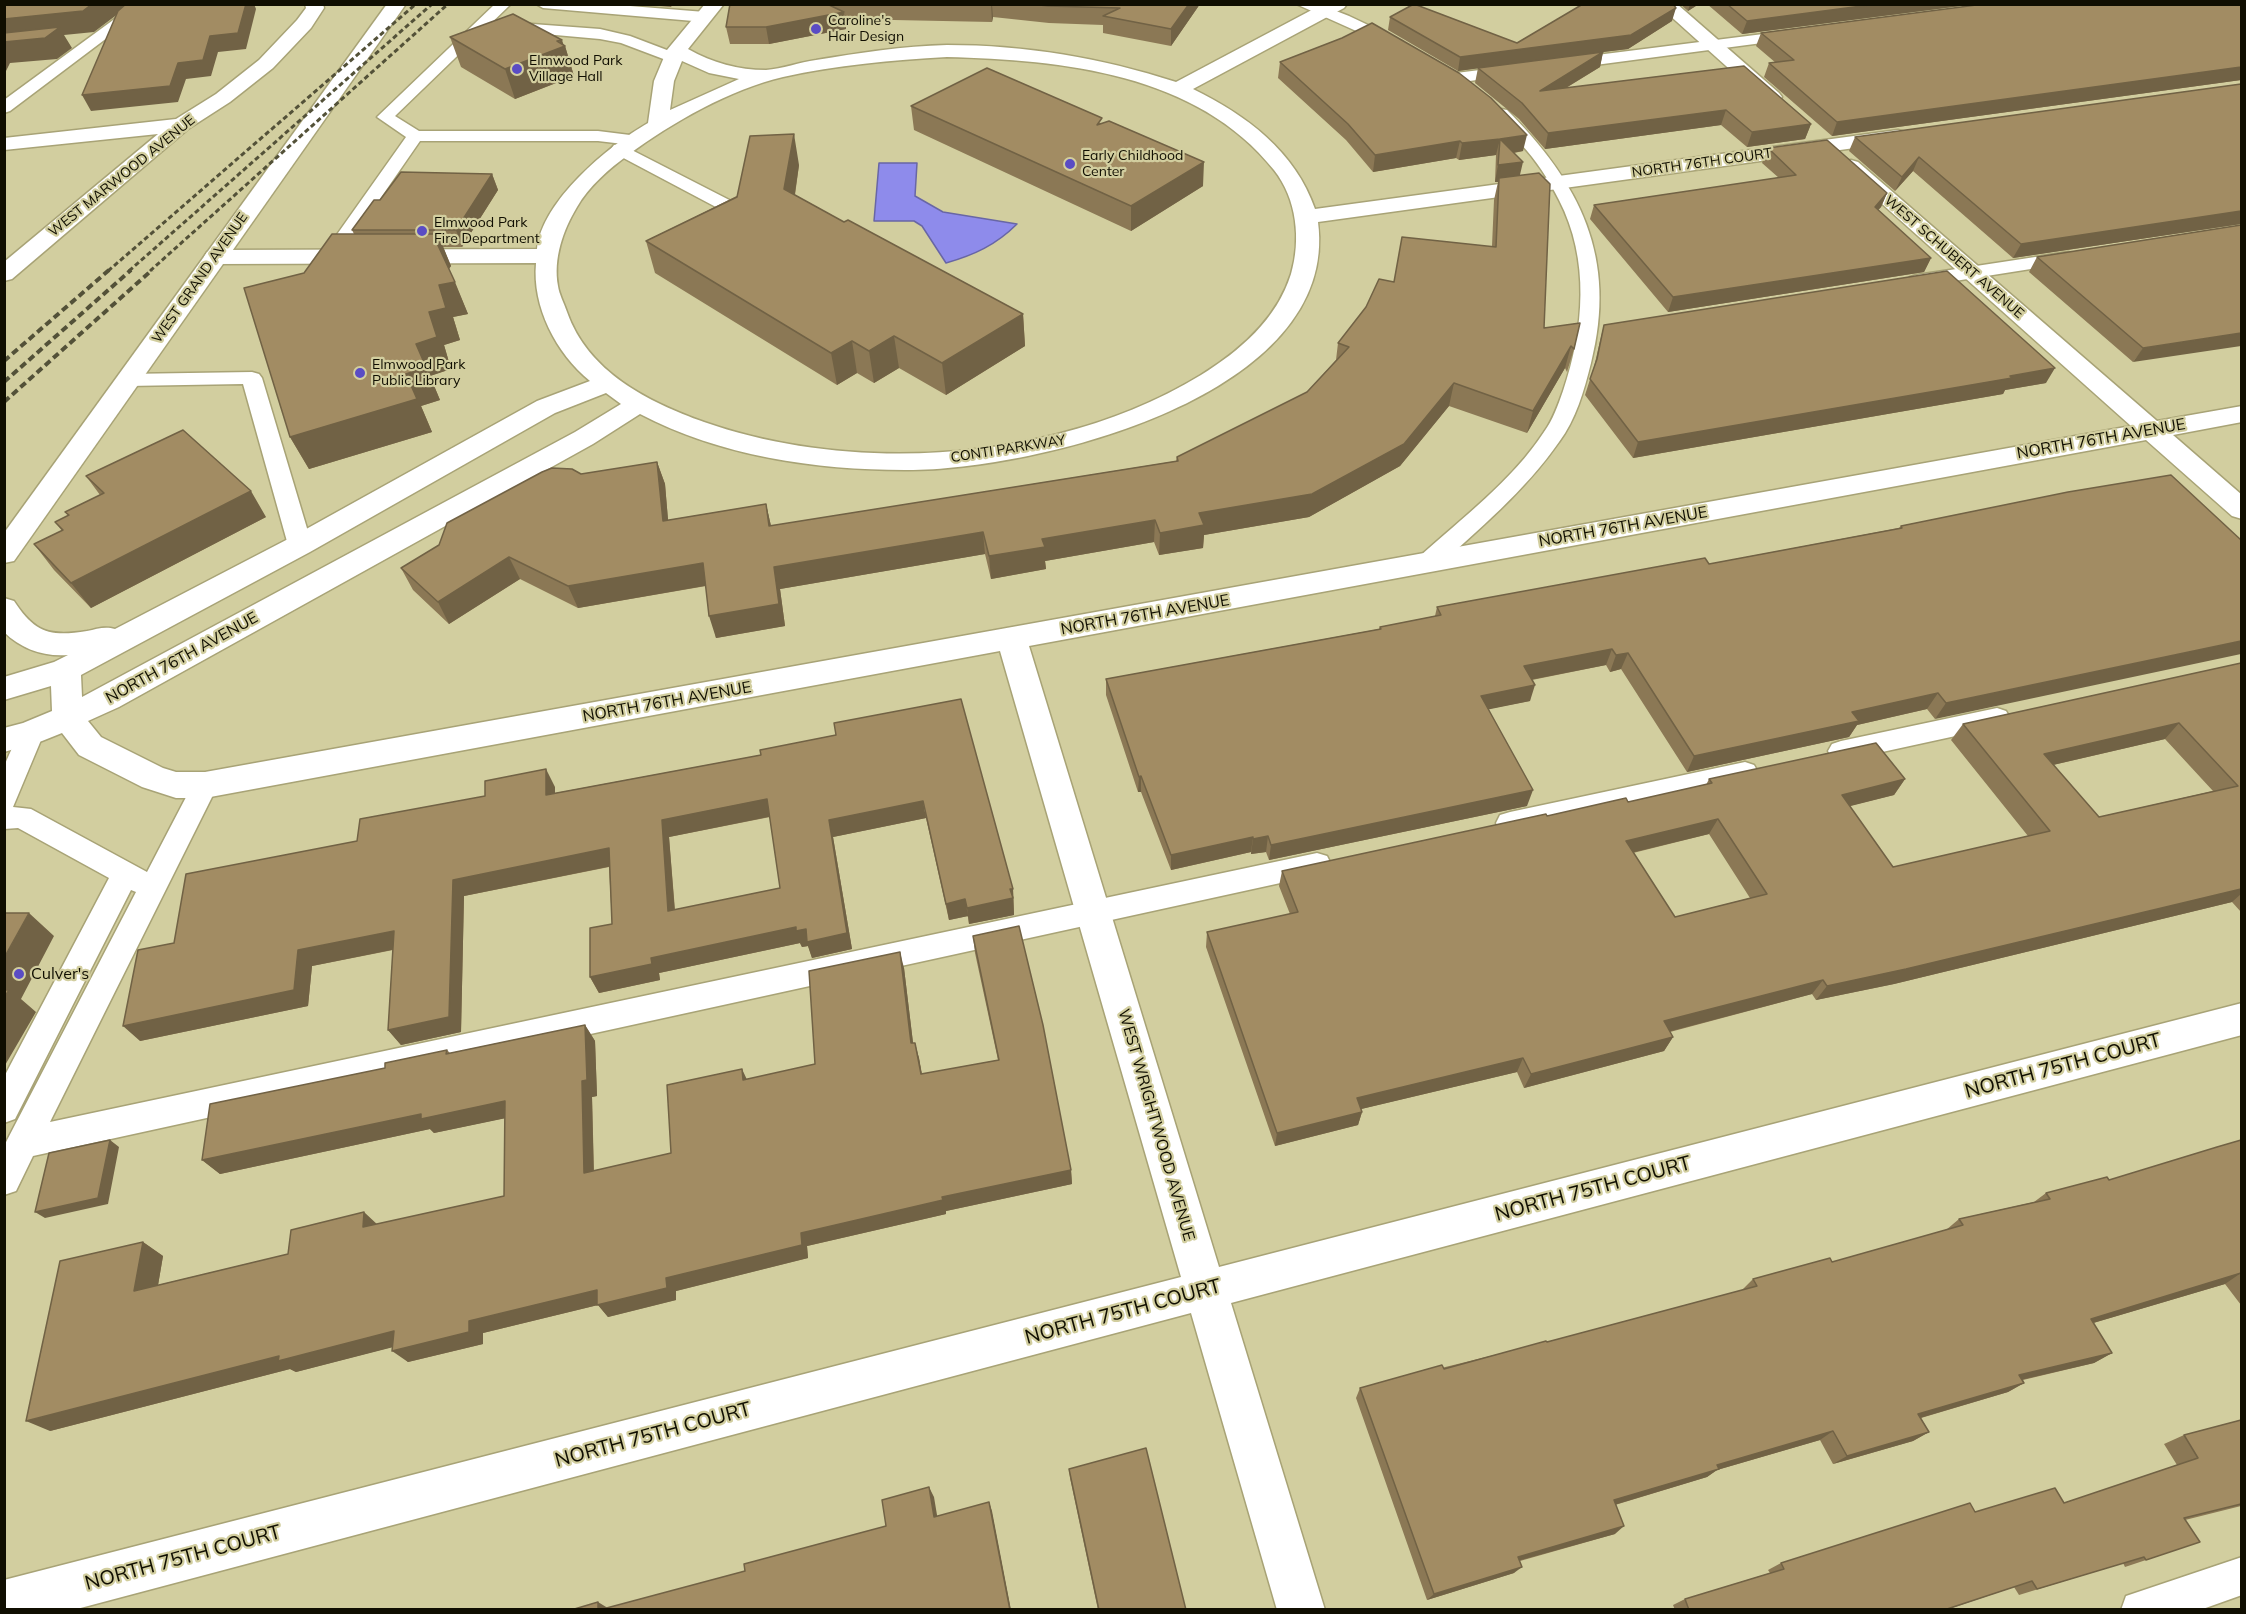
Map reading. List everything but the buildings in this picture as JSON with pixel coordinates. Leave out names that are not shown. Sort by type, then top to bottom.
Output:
[{"type":"street","name":"WEST MARWOOD AVENUE","points":[[4,274],[181,125],[223,98],[266,64],[304,24],[315,8],[314,4]]},
{"type":"street","name":"WEST GRAND AVENUE","points":[[4,554],[397,4]]},
{"type":"street","points":[[1666,4],[1793,115]]},
{"type":"street","points":[[1177,90],[1332,8]]},
{"type":"street","points":[[658,123],[664,81],[675,54],[710,10]]},
{"type":"street","name":"CONTI PARKWAY","points":[[947,51],[1003,52],[1085,63],[1136,76],[1177,90],[1228,117],[1259,140],[1287,173],[1300,197],[1306,217],[1308,246],[1299,284],[1277,321],[1249,351],[1213,378],[1169,403],[1117,424],[1032,448],[962,458],[891,461],[821,457],[755,446],[708,433],[640,403],[609,383],[586,362],[563,334],[548,293],[545,274],[547,256],[555,229],[567,205],[590,176],[626,144],[658,123],[695,104],[772,74],[889,54],[947,51]]},
{"type":"street","points":[[675,54],[725,73],[772,74]]},
{"type":"street","points":[[4,144],[181,125]]},
{"type":"street","name":"WEST SCHUBERT AVENUE","points":[[1810,130],[2241,510]]},
{"type":"street","name":"NORTH 76TH COURT","points":[[1306,217],[1923,132]]},
{"type":"street","points":[[215,257],[547,256]]},
{"type":"street","points":[[4,689],[65,670],[300,545],[546,407],[609,383]]},
{"type":"street","name":"NORTH 76TH AVENUE","points":[[18,736],[68,718],[118,693],[584,438],[640,403]]},
{"type":"street","name":"NORTH 76TH AVENUE","points":[[68,718],[90,746],[107,757],[153,778],[176,785],[205,785],[1012,640],[2241,414]]},
{"type":"street","points":[[4,608],[9,618],[25,636],[53,645],[89,642],[135,631]]},
{"type":"street","name":"WEST WRIGHTWOOD AVENUE","points":[[1012,640],[1301,1610]]},
{"type":"street","points":[[65,670],[68,718]]},
{"type":"street","name":"NORTH 75TH COURT","points":[[4,1604],[2241,1019]]},
{"type":"lane","points":[[4,108],[145,4]]},
{"type":"lane","points":[[504,4],[385,117],[416,136],[598,136],[626,144],[737,211]]},
{"type":"lane","points":[[543,4],[710,10]]},
{"type":"lane","points":[[1303,4],[1332,8],[1412,52]]},
{"type":"lane","points":[[482,25],[600,34],[675,54]]},
{"type":"lane","points":[[1549,66],[1806,34]]},
{"type":"lane","points":[[69,41],[101,38]]},
{"type":"lane","points":[[1427,563],[1484,511],[1541,452],[1562,419],[1578,375],[1589,332],[1593,297],[1588,255],[1579,222],[1558,183],[1523,135],[1483,99],[1449,73],[1526,69]]},
{"type":"lane","points":[[330,257],[416,136]]},
{"type":"lane","points":[[1902,284],[2089,254]]},
{"type":"lane","points":[[1589,332],[1612,329]]},
{"type":"lane","points":[[127,380],[252,378],[300,545]]},
{"type":"lane","points":[[1820,756],[2019,713]]},
{"type":"lane","points":[[4,799],[18,736]]},
{"type":"lane","points":[[1480,829],[1773,766]]},
{"type":"lane","points":[[4,1180],[205,785]]},
{"type":"lane","points":[[4,818],[21,817],[152,889]]},
{"type":"lane","points":[[23,1143],[1340,859]]},
{"type":"lane","points":[[4,1109],[125,874]]},
{"type":"lane","points":[[2140,1610],[2241,1576]]},
{"type":"shaded area","points":[[879,163],[917,163],[915,196],[943,212],[1017,224],[1001,238],[984,248],[946,263],[922,226],[914,221],[874,221]]},
{"type":"railway","points":[[108,271],[416,4]]},
{"type":"railway","points":[[129,271],[432,4]]},
{"type":"railway","points":[[150,271],[448,4]]},
{"type":"railway","points":[[4,361],[109,270]]},
{"type":"railway","points":[[4,382],[131,270]]},
{"type":"railway","points":[[4,402],[152,270]]},
{"type":"place","name":"Caroline's Hair Design","points":[[816,29]]},
{"type":"place","name":"Elmwood Park Village Hall","points":[[517,69]]},
{"type":"place","name":"Early Childhood Center","points":[[1070,164]]},
{"type":"place","name":"Elmwood Park Fire Department","points":[[422,231]]},
{"type":"place","name":"Elmwood Park Public Library","points":[[360,373]]},
{"type":"place","name":"Culver's","points":[[19,974]]}]
